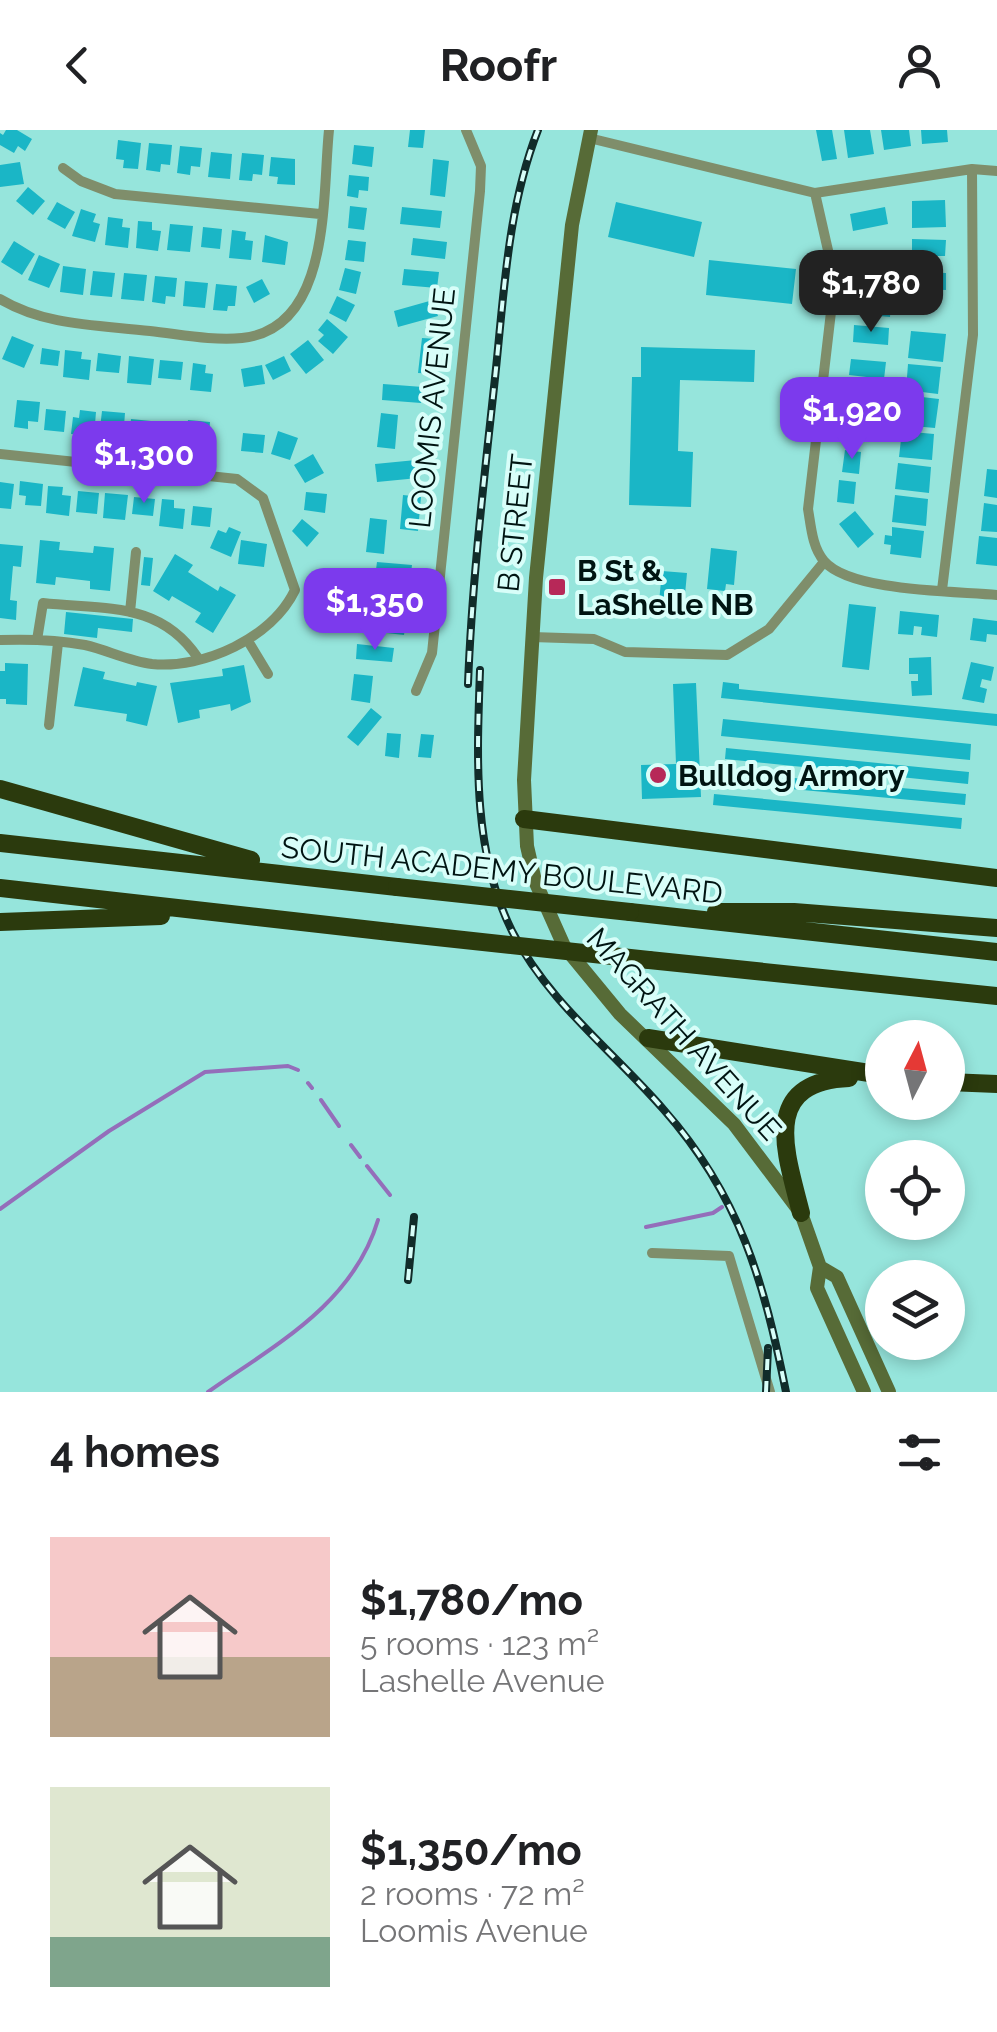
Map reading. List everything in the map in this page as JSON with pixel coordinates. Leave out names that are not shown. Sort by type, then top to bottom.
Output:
[{"type":"highway","points":[[0,789],[309,876]]},
{"type":"highway","points":[[524,819],[997,878]]},
{"type":"highway","name":"SOUTH ACADEMY BOULEVARD","points":[[0,843],[997,952]]},
{"type":"highway","points":[[0,888],[997,996]]},
{"type":"highway","points":[[630,912],[794,912],[997,928]]},
{"type":"highway","points":[[0,922],[96,916],[246,915]]},
{"type":"highway","points":[[648,1038],[865,1073]]},
{"type":"highway","points":[[801,1213],[784,1132],[795,1097],[825,1079],[865,1077]]},
{"type":"highway","points":[[965,1083],[997,1084]]},
{"type":"main road","name":"B STREET","points":[[551,920],[535,881],[524,819],[532,637],[572,226],[590,134]]},
{"type":"main road","name":"MAGRATH AVENUE","points":[[551,920],[564,946],[592,982],[734,1124],[801,1213],[820,1267],[837,1277],[889,1392]]},
{"type":"main road","points":[[820,1267],[817,1288],[864,1392]]},
{"type":"street","points":[[0,299],[50,319],[246,338],[276,326],[300,302],[315,268],[329,130]]},
{"type":"street","name":"LOOMIS AVENUE","points":[[416,691],[432,653],[480,192],[480,166],[466,130]]},
{"type":"street","points":[[590,134],[814,194],[972,169],[997,171]]},
{"type":"street","points":[[63,168],[80,181],[115,194],[320,214]]},
{"type":"street","points":[[942,590],[973,334],[972,169]]},
{"type":"street","points":[[814,194],[831,283],[808,509],[813,539],[824,562],[876,583],[997,594]]},
{"type":"street","points":[[0,454],[237,479],[263,498],[295,590],[288,604],[248,640],[198,658],[146,663],[84,645],[0,640]]},
{"type":"street","points":[[130,612],[136,552]]},
{"type":"street","points":[[532,637],[594,638],[624,652],[727,655],[769,629],[824,562]]},
{"type":"street","points":[[38,640],[42,603],[130,612],[164,621],[182,635],[198,658]]},
{"type":"street","points":[[248,640],[268,674]]},
{"type":"street","points":[[49,725],[58,643]]},
{"type":"street","points":[[652,1253],[729,1256],[770,1392]]},
{"type":"building","points":[[6,130],[17,130],[32,139],[25,151],[18,146],[14,153],[0,145],[0,133],[3,135]]},
{"type":"building","points":[[410,130],[425,130],[423,148],[408,147]]},
{"type":"building","points":[[816,130],[832,130],[837,159],[822,161]]},
{"type":"building","points":[[844,130],[870,130],[874,154],[848,158]]},
{"type":"building","points":[[881,130],[909,130],[911,146],[884,150]]},
{"type":"building","points":[[921,130],[947,130],[948,142],[922,144]]},
{"type":"building","points":[[118,140],[141,143],[138,169],[123,168],[124,160],[116,159]]},
{"type":"building","points":[[149,143],[172,145],[170,165],[161,164],[160,172],[146,170]]},
{"type":"building","points":[[354,145],[374,147],[372,167],[352,164]]},
{"type":"building","points":[[180,146],[202,148],[200,167],[191,166],[190,175],[177,173]]},
{"type":"building","points":[[211,152],[232,154],[230,179],[208,177]]},
{"type":"building","points":[[242,153],[264,155],[262,175],[253,174],[252,181],[239,180]]},
{"type":"building","points":[[271,157],[295,159],[295,185],[277,184],[278,177],[269,176]]},
{"type":"building","points":[[433,159],[449,161],[445,197],[430,195]]},
{"type":"building","points":[[20,162],[24,184],[0,187],[0,165]]},
{"type":"building","points":[[349,175],[369,177],[368,191],[359,190],[358,198],[347,196]]},
{"type":"building","points":[[28,187],[45,201],[33,215],[16,201]]},
{"type":"building","points":[[945,200],[946,227],[912,228],[912,201]]},
{"type":"building","points":[[57,202],[75,212],[65,229],[47,219]]},
{"type":"building","points":[[616,202],[702,222],[694,257],[608,237]]},
{"type":"building","points":[[350,206],[367,208],[364,230],[348,228]]},
{"type":"building","points":[[402,207],[442,211],[440,228],[400,224]]},
{"type":"building","points":[[885,207],[888,224],[853,231],[850,214]]},
{"type":"building","points":[[81,209],[96,214],[93,222],[100,224],[95,242],[72,236]]},
{"type":"building","points":[[108,217],[123,219],[122,227],[130,228],[128,248],[105,245]]},
{"type":"building","points":[[138,221],[152,222],[152,230],[161,231],[158,251],[136,248]]},
{"type":"building","points":[[170,224],[193,226],[190,252],[167,250]]},
{"type":"building","points":[[203,227],[222,229],[220,249],[201,247]]},
{"type":"building","points":[[232,230],[246,232],[245,240],[253,241],[251,260],[229,258]]},
{"type":"building","points":[[265,235],[288,242],[285,265],[262,262]]},
{"type":"building","points":[[413,238],[447,242],[445,259],[411,255]]},
{"type":"building","points":[[912,239],[946,240],[945,256],[912,256]]},
{"type":"building","points":[[348,240],[366,242],[364,262],[345,260]]},
{"type":"building","points":[[14,241],[35,254],[22,275],[1,262]]},
{"type":"building","points":[[857,251],[891,251],[891,278],[857,279]]},
{"type":"building","points":[[39,255],[60,264],[49,288],[28,280]]},
{"type":"building","points":[[709,260],[796,269],[792,304],[706,295]]},
{"type":"building","points":[[63,266],[86,269],[83,295],[60,292]]},
{"type":"building","points":[[345,268],[361,272],[356,294],[339,290]]},
{"type":"building","points":[[404,269],[439,272],[437,288],[402,285]]},
{"type":"building","points":[[93,271],[115,273],[112,297],[90,295]]},
{"type":"building","points":[[912,272],[946,273],[946,290],[912,289]]},
{"type":"building","points":[[124,273],[147,275],[144,301],[121,299]]},
{"type":"building","points":[[155,276],[177,278],[175,297],[166,296],[165,304],[152,302]]},
{"type":"building","points":[[262,279],[270,294],[254,303],[246,287]]},
{"type":"building","points":[[185,281],[208,283],[205,308],[183,306]]},
{"type":"building","points":[[216,284],[237,286],[235,306],[228,306],[227,311],[213,310]]},
{"type":"building","points":[[860,288],[892,290],[890,317],[858,314]]},
{"type":"building","points":[[337,296],[355,305],[346,322],[329,313]]},
{"type":"building","points":[[433,300],[438,316],[398,327],[394,311]]},
{"type":"building","points":[[327,319],[348,337],[333,354],[318,341],[324,335],[318,330]]},
{"type":"building","points":[[854,325],[889,328],[888,345],[853,342]]},
{"type":"building","points":[[911,331],[946,334],[943,362],[908,358]]},
{"type":"building","points":[[12,336],[34,345],[24,368],[2,359]]},
{"type":"building","points":[[422,338],[437,339],[434,374],[418,373]]},
{"type":"building","points":[[308,340],[324,360],[306,374],[290,354]]},
{"type":"building","points":[[641,347],[755,350],[754,382],[680,380],[678,451],[693,452],[691,507],[629,505],[632,377],[641,377]]},
{"type":"building","points":[[42,348],[60,351],[58,366],[40,364]]},
{"type":"building","points":[[65,350],[82,352],[81,359],[91,360],[89,380],[63,377]]},
{"type":"building","points":[[98,353],[121,356],[119,373],[96,371]]},
{"type":"building","points":[[129,356],[154,359],[151,385],[127,383]]},
{"type":"building","points":[[284,356],[291,371],[273,380],[265,365]]},
{"type":"building","points":[[851,359],[886,362],[884,379],[849,375]]},
{"type":"building","points":[[160,360],[183,362],[181,380],[158,378]]},
{"type":"building","points":[[193,363],[206,365],[205,373],[213,374],[211,392],[190,390]]},
{"type":"building","points":[[908,364],[941,367],[938,394],[906,390]]},
{"type":"building","points":[[262,365],[265,384],[244,387],[241,369]]},
{"type":"building","points":[[383,384],[423,387],[421,403],[382,400]]},
{"type":"building","points":[[859,389],[884,392],[883,408],[857,406]]},
{"type":"building","points":[[905,395],[939,399],[935,428],[902,425]]},
{"type":"building","points":[[17,400],[40,402],[38,422],[28,421],[28,429],[14,427]]},
{"type":"building","points":[[46,409],[66,411],[64,432],[44,430]]},
{"type":"building","points":[[80,410],[96,412],[94,436],[71,434],[73,417],[79,418]]},
{"type":"building","points":[[102,411],[125,413],[123,439],[99,437]]},
{"type":"building","points":[[381,413],[398,415],[395,449],[377,447]]},
{"type":"building","points":[[850,418],[867,419],[865,439],[848,437]]},
{"type":"building","points":[[131,419],[151,421],[149,442],[129,440]]},
{"type":"building","points":[[188,420],[210,422],[208,448],[185,445]]},
{"type":"building","points":[[168,421],[181,423],[179,445],[156,443],[158,430],[167,431]]},
{"type":"building","points":[[278,431],[298,438],[290,460],[271,454]]},
{"type":"building","points":[[902,431],[934,434],[932,460],[899,457]]},
{"type":"building","points":[[243,433],[265,435],[263,453],[241,451]]},
{"type":"building","points":[[845,450],[861,452],[859,474],[842,472]]},
{"type":"building","points":[[313,454],[324,473],[305,483],[294,465]]},
{"type":"building","points":[[416,460],[418,478],[377,482],[375,464]]},
{"type":"building","points":[[898,463],[931,467],[929,493],[895,489]]},
{"type":"building","points":[[987,469],[997,470],[997,498],[984,496]]},
{"type":"building","points":[[839,480],[856,482],[854,504],[837,502]]},
{"type":"building","points":[[20,481],[43,484],[41,506],[25,505],[26,496],[19,495]]},
{"type":"building","points":[[0,482],[14,484],[11,509],[0,508]]},
{"type":"building","points":[[48,486],[63,487],[62,495],[71,496],[69,516],[46,513]]},
{"type":"building","points":[[78,491],[99,493],[97,514],[76,512]]},
{"type":"building","points":[[306,492],[327,494],[325,513],[304,510]]},
{"type":"building","points":[[105,493],[128,495],[125,520],[103,518]]},
{"type":"building","points":[[403,495],[421,497],[418,531],[400,529]]},
{"type":"building","points":[[895,495],[928,499],[926,526],[892,522]]},
{"type":"building","points":[[134,497],[155,499],[153,516],[132,514]]},
{"type":"building","points":[[162,499],[174,500],[174,508],[185,509],[183,529],[159,526]]},
{"type":"building","points":[[984,503],[997,505],[997,532],[981,531]]},
{"type":"building","points":[[193,506],[212,508],[210,527],[191,525]]},
{"type":"building","points":[[855,511],[874,534],[858,548],[839,524]]},
{"type":"building","points":[[370,518],[387,520],[384,554],[366,552]]},
{"type":"building","points":[[302,519],[319,533],[307,547],[292,531]]},
{"type":"building","points":[[229,527],[241,532],[231,557],[210,548],[218,530],[226,533]]},
{"type":"building","points":[[892,527],[924,531],[921,558],[890,554],[891,545],[884,544],[885,535],[892,536]]},
{"type":"building","points":[[979,536],[997,538],[997,566],[976,564]]},
{"type":"building","points":[[40,540],[60,542],[59,550],[93,553],[94,546],[114,548],[110,591],[90,589],[90,581],[56,577],[55,585],[36,583]]},
{"type":"building","points":[[241,540],[267,544],[264,567],[238,564]]},
{"type":"building","points":[[0,544],[23,546],[21,567],[13,566],[10,600],[17,601],[16,620],[0,618]]},
{"type":"building","points":[[711,548],[737,551],[734,585],[726,584],[725,591],[707,589]]},
{"type":"building","points":[[175,554],[193,565],[188,572],[218,591],[220,586],[236,595],[213,633],[195,622],[201,613],[172,596],[169,601],[153,591]]},
{"type":"building","points":[[144,557],[153,558],[150,586],[141,585]]},
{"type":"building","points":[[377,562],[412,565],[410,581],[375,577]]},
{"type":"building","points":[[662,571],[687,573],[684,605],[659,602]]},
{"type":"building","points":[[373,597],[408,601],[406,616],[371,612]]},
{"type":"building","points":[[849,604],[876,607],[869,670],[842,667]]},
{"type":"building","points":[[900,611],[939,615],[937,637],[921,635],[922,627],[914,626],[913,635],[898,634]]},
{"type":"building","points":[[66,612],[133,619],[132,632],[98,628],[97,638],[64,634]]},
{"type":"building","points":[[371,616],[406,620],[404,635],[369,631]]},
{"type":"building","points":[[973,618],[997,621],[997,635],[987,634],[986,642],[970,640]]},
{"type":"building","points":[[357,644],[394,648],[392,662],[356,659]]},
{"type":"building","points":[[931,657],[932,695],[912,696],[911,681],[918,681],[918,674],[909,674],[909,658]]},
{"type":"building","points":[[971,662],[994,667],[991,681],[982,679],[980,687],[987,689],[984,703],[962,699]]},
{"type":"building","points":[[5,663],[28,664],[27,705],[6,704],[6,699],[0,699],[0,671],[5,671]]},
{"type":"building","points":[[244,665],[251,702],[231,711],[230,704],[199,710],[200,718],[178,723],[170,683],[223,676],[222,669]]},
{"type":"building","points":[[83,667],[105,672],[103,679],[157,686],[147,726],[126,721],[127,714],[74,706]]},
{"type":"building","points":[[354,674],[373,676],[370,703],[351,700]]},
{"type":"building","points":[[723,682],[739,684],[739,689],[997,714],[997,726],[721,698]]},
{"type":"building","points":[[696,683],[701,797],[642,799],[641,765],[676,764],[673,684]]},
{"type":"building","points":[[371,708],[382,717],[358,746],[347,737]]},
{"type":"building","points":[[723,719],[971,744],[970,760],[721,736]]},
{"type":"building","points":[[387,733],[401,734],[399,758],[385,756]]},
{"type":"building","points":[[421,734],[434,735],[431,758],[418,757]]},
{"type":"building","points":[[726,748],[969,772],[968,784],[725,759]]},
{"type":"building","points":[[729,772],[966,794],[965,805],[728,783]]},
{"type":"building","points":[[714,794],[962,818],[961,829],[713,805]]},
{"type":"waterway","points":[[0,1209],[109,1131],[205,1072],[288,1066],[298,1070]]},
{"type":"waterway","points":[[308,1083],[312,1088]]},
{"type":"waterway","points":[[321,1100],[339,1126]]},
{"type":"waterway","points":[[351,1145],[360,1157]]},
{"type":"waterway","points":[[367,1166],[390,1195]]},
{"type":"waterway","points":[[646,1227],[713,1213],[722,1207]]},
{"type":"waterway","points":[[208,1392],[285,1339],[331,1299],[366,1250],[378,1220]]},
{"type":"railway","points":[[468,684],[479,531],[508,252],[519,190],[538,130]]},
{"type":"railway","points":[[480,670],[478,736],[484,836],[499,900],[512,931],[562,1003],[664,1110],[712,1175],[758,1277],[786,1392]]},
{"type":"railway","points":[[408,1280],[414,1217]]},
{"type":"railway","points":[[766,1392],[768,1348]]},
{"type":"place","name":"B St & LaShelle NB","points":[[557,587]]},
{"type":"place","name":"Bulldog Armory","points":[[658,775]]}]
